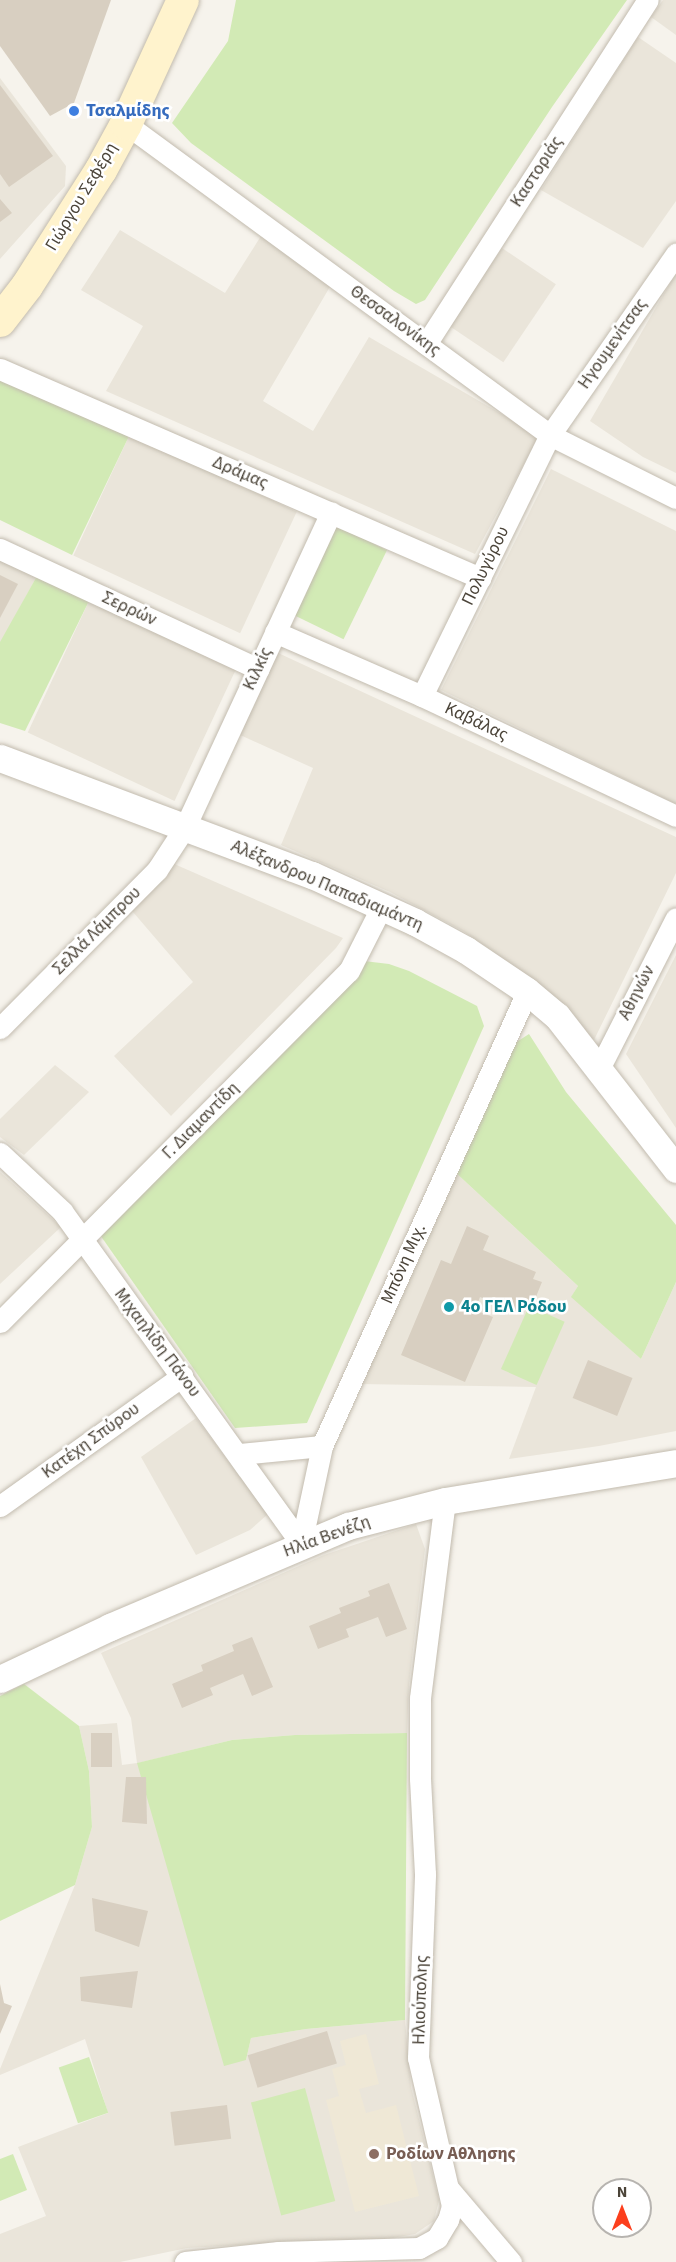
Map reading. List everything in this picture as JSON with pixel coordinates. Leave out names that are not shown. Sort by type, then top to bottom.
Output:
[{"type":"main road","name":"Γιώργου Σεφέρη","points":[[0,321],[27,286],[75,211],[126,124],[183,0]]},
{"type":"street","name":"Καστοριάς","points":[[426,344],[648,0]]},
{"type":"street","name":"Θεσσαλονίκης","points":[[126,124],[550,435],[676,498]]},
{"type":"street","name":"Ηγουμενίτσας","points":[[550,435],[676,254]]},
{"type":"street","name":"Δράμας","points":[[0,369],[480,578]]},
{"type":"street","name":"Πολυγύρου","points":[[422,696],[550,435]]},
{"type":"street","name":"Κιλκίς","points":[[185,827],[331,512]]},
{"type":"street","name":"Σερρών","points":[[0,549],[258,669]]},
{"type":"street","name":"Καβάλας","points":[[275,632],[422,696],[676,816]]},
{"type":"street","name":"Αλέξανδρου Παπαδιαμάντη","points":[[0,759],[312,875],[382,906],[466,950],[527,991],[557,1016],[676,1169]]},
{"type":"street","name":"Σελλά Λάμπρου","points":[[0,1028],[158,870],[185,827]]},
{"type":"street","name":"Γ. Διαμαντίδη","points":[[0,1322],[349,971],[382,906]]},
{"type":"street","name":"Αθηνών","points":[[599,1069],[676,918]]},
{"type":"street","name":"Μπόνη Μιχ.","points":[[302,1544],[322,1446],[527,991]]},
{"type":"street","name":"Μιχαηλίδη Πάνου","points":[[0,1153],[62,1211],[82,1242],[240,1454],[302,1544]]},
{"type":"street","name":"Κατέχη Σπύρου","points":[[0,1506],[182,1376]]},
{"type":"street","points":[[240,1454],[322,1446]]},
{"type":"street","name":"Ηλία Βενέζη","points":[[0,1679],[110,1628],[348,1526],[445,1501],[676,1463]]},
{"type":"street","name":"Ηλιούπολης","points":[[185,2262],[278,2252],[419,2248],[437,2238],[448,2220],[452,2206],[449,2189],[418,2058],[426,1874],[420,1778],[420,1698],[445,1501]]},
{"type":"street","points":[[449,2189],[511,2262]]},
{"type":"shaded area","points":[[663,0],[676,0],[676,35],[651,17]]},
{"type":"shaded area","points":[[638,37],[676,63],[676,201],[643,248],[541,190]]},
{"type":"shaded area","points":[[0,78],[66,166],[65,186],[0,259]]},
{"type":"shaded area","points":[[120,230],[225,293],[261,236],[331,285],[263,401],[313,431],[369,337],[539,436],[475,554],[106,391],[143,326],[81,290]]},
{"type":"shaded area","points":[[502,248],[556,284],[503,362],[449,326]]},
{"type":"shaded area","points":[[676,273],[676,473],[643,457],[590,421]]},
{"type":"shaded area","points":[[130,434],[297,512],[240,633],[73,555]]},
{"type":"shaded area","points":[[551,469],[676,531],[676,804],[441,690]]},
{"type":"shaded area","points":[[0,558],[37,576],[1,642],[0,642]]},
{"type":"shaded area","points":[[89,601],[236,669],[175,801],[28,732]]},
{"type":"shaded area","points":[[276,652],[676,837],[676,873],[594,1040],[531,978],[463,931],[390,892],[281,845],[313,768],[238,734]]},
{"type":"shaded area","points":[[172,863],[343,938],[336,948],[171,1116],[114,1056],[193,982],[127,905]]},
{"type":"shaded area","points":[[676,955],[676,1128],[626,1054]]},
{"type":"shaded area","points":[[55,1065],[89,1092],[24,1155],[0,1137],[0,1119]]},
{"type":"shaded area","points":[[454,1171],[578,1286],[572,1296],[641,1359],[676,1282],[676,1431],[599,1446],[509,1459],[536,1387],[360,1384]]},
{"type":"shaded area","points":[[0,1172],[61,1227],[0,1284]]},
{"type":"shaded area","points":[[196,1418],[268,1514],[250,1530],[196,1555],[141,1457]]},
{"type":"shaded area","points":[[416,1524],[425,1549],[409,1684],[407,1733],[295,1735],[232,1740],[138,1763],[246,2060],[251,2038],[306,2029],[405,2020],[411,2087],[439,2200],[434,2221],[415,2234],[370,2242],[327,2240],[187,2248],[120,2262],[0,2262],[0,2234],[46,2216],[18,2147],[108,2113],[85,2039],[0,2075],[0,2069],[75,1885],[92,1827],[89,1771],[79,1726],[117,1723],[122,1765],[137,1763],[131,1718],[101,1653],[324,1555]]},
{"type":"shaded area","name":"Ροδίων Αθλησης","points":[[366,2034],[379,2084],[359,2089],[366,2113],[396,2105],[419,2196],[355,2212],[326,2100],[339,2096],[332,2069],[346,2065],[340,2041]]},
{"type":"green space","points":[[236,0],[627,0],[552,107],[425,300],[416,304],[394,291],[191,143],[172,123],[228,41]]},
{"type":"green space","points":[[0,377],[130,434],[72,555],[0,520]]},
{"type":"green space","points":[[333,524],[387,550],[344,639],[290,613]]},
{"type":"green space","points":[[37,576],[89,601],[25,731],[0,723],[0,642]]},
{"type":"green space","points":[[364,961],[389,964],[409,971],[477,1006],[484,1026],[307,1423],[235,1428],[98,1232]]},
{"type":"green space","points":[[529,1034],[566,1092],[676,1225],[676,1282],[641,1359],[571,1297],[578,1286],[454,1171],[504,1050]]},
{"type":"green space","points":[[529,1306],[565,1322],[537,1385],[501,1369]]},
{"type":"green space","points":[[24,1684],[79,1726],[89,1771],[92,1827],[75,1885],[0,1921],[0,1696]]},
{"type":"green space","points":[[407,1733],[405,2020],[306,2029],[251,2038],[246,2060],[224,2066],[137,1763],[232,1740],[295,1735]]},
{"type":"green space","points":[[89,2057],[108,2113],[78,2123],[59,2067]]},
{"type":"green space","points":[[305,2088],[335,2201],[281,2216],[251,2102]]},
{"type":"green space","points":[[13,2154],[27,2190],[0,2201],[0,2159]]},
{"type":"building","points":[[0,0],[111,0],[74,103],[50,116],[0,46]]},
{"type":"building","points":[[0,85],[53,156],[9,187],[0,174]]},
{"type":"building","points":[[0,199],[12,213],[0,222]]},
{"type":"building","points":[[0,575],[18,584],[0,618]]},
{"type":"building","name":"4ο ΓΕΛ Ρόδου","points":[[467,1226],[489,1236],[483,1250],[536,1272],[533,1279],[542,1282],[533,1304],[524,1300],[519,1313],[480,1297],[475,1310],[493,1317],[465,1382],[401,1355],[441,1260],[451,1264]]},
{"type":"building","points":[[588,1360],[633,1378],[617,1416],[573,1398]]},
{"type":"building","points":[[389,1583],[407,1629],[386,1637],[378,1617],[346,1629],[349,1637],[318,1649],[309,1626],[341,1613],[339,1608],[370,1596],[368,1591]]},
{"type":"building","points":[[252,1637],[273,1687],[252,1696],[243,1674],[210,1688],[213,1695],[182,1708],[172,1684],[203,1671],[201,1665],[234,1651],[232,1645]]},
{"type":"building","points":[[91,1733],[112,1733],[112,1767],[91,1767]]},
{"type":"building","points":[[126,1777],[146,1777],[147,1824],[122,1822]]},
{"type":"building","points":[[92,1898],[148,1911],[139,1947],[95,1931]]},
{"type":"building","points":[[138,1971],[132,2008],[81,2001],[80,1977]]},
{"type":"building","points":[[0,1984],[4,2003],[12,2006],[0,2034]]},
{"type":"building","points":[[327,2031],[337,2064],[258,2088],[248,2055]]},
{"type":"building","points":[[227,2105],[231,2139],[175,2146],[170,2112]]},
{"type":"place","name":"Τσαλμίδης","points":[[74,111]]},
{"type":"place","name":"4ο ΓΕΛ Ρόδου","points":[[449,1307]]},
{"type":"place","name":"Ροδίων Αθλησης","points":[[374,2154]]}]
